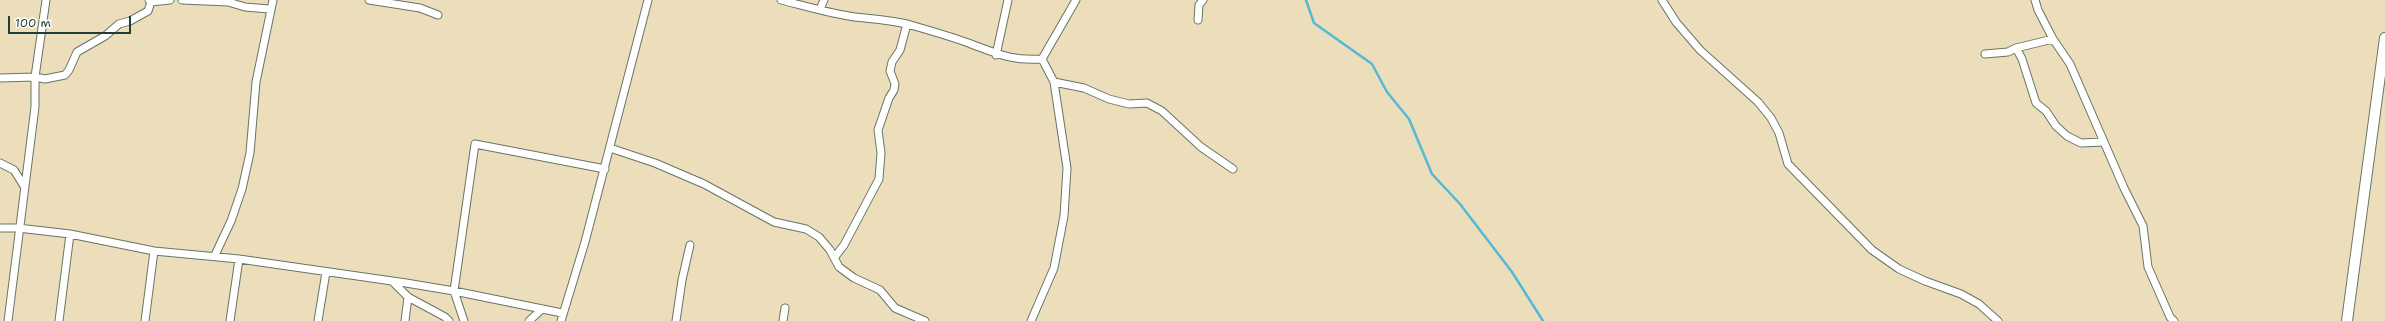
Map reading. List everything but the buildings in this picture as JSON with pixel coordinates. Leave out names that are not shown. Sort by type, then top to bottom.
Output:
[{"type":"street","points":[[8,321],[18,228],[34,107],[35,77],[46,0]]},
{"type":"street","points":[[0,78],[35,77],[45,79],[65,75],[69,70],[77,52],[105,36],[119,24],[130,21],[148,11],[150,1],[170,0]]},
{"type":"street","points":[[182,0],[228,2],[245,7],[269,10]]},
{"type":"street","points":[[215,256],[231,221],[249,160],[253,108],[269,10],[273,0]]},
{"type":"street","points":[[369,0],[420,8],[438,15]]},
{"type":"street","points":[[561,321],[562,313],[610,148],[648,0]]},
{"type":"street","points":[[781,0],[820,9],[907,24],[971,44],[1015,60],[1042,60]]},
{"type":"street","points":[[820,9],[824,0]]},
{"type":"street","points":[[996,54],[1008,0]]},
{"type":"street","points":[[1042,60],[1076,0]]},
{"type":"street","points":[[1198,20],[1199,5],[1202,0]]},
{"type":"street","points":[[1662,0],[1676,22],[1700,50],[1758,102],[1771,118],[1779,133],[1788,164],[1872,250],[1899,269],[1925,281],[1962,294],[1979,304],[1998,321]]},
{"type":"street","points":[[2035,0],[2038,10],[2053,39],[2070,64],[2103,142],[2143,226],[2148,266],[2170,316],[2174,321]]},
{"type":"street","points":[[834,258],[844,245],[879,179],[880,153],[878,130],[889,98],[894,90],[895,84],[890,71],[892,62],[900,50],[907,24]]},
{"type":"street","points":[[2347,321],[2385,38]]},
{"type":"street","points":[[1985,54],[2008,52],[2016,48],[2053,39]]},
{"type":"street","points":[[2016,48],[2022,59],[2036,103],[2046,111],[2056,126],[2067,136],[2081,143],[2103,142]]},
{"type":"street","points":[[1031,321],[1054,268],[1064,216],[1067,168],[1054,82],[1042,60]]},
{"type":"street","points":[[1054,82],[1084,88],[1109,100],[1129,104],[1147,103],[1162,111],[1201,147],[1233,169]]},
{"type":"street","points":[[464,321],[454,291],[474,144],[604,169]]},
{"type":"street","points":[[610,148],[692,178],[728,195],[774,222],[806,229],[820,237],[839,267],[854,278],[880,290],[895,308],[925,321]]},
{"type":"street","points":[[0,163],[14,170],[24,186]]},
{"type":"street","points":[[0,228],[18,228],[70,234],[154,251],[239,259],[454,291],[562,313]]},
{"type":"street","points":[[59,321],[70,234]]},
{"type":"street","points":[[676,321],[682,280],[690,245]]},
{"type":"street","points":[[145,321],[154,251]]},
{"type":"street","points":[[230,321],[239,259]]},
{"type":"street","points":[[318,321],[326,272]]},
{"type":"street","points":[[393,282],[408,297],[446,317],[449,321]]},
{"type":"street","points":[[405,321],[408,297]]},
{"type":"street","points":[[783,321],[785,308]]},
{"type":"street","points":[[529,321],[542,309]]},
{"type":"waterway","points":[[1306,0],[1314,23],[1372,64],[1387,92],[1409,119],[1432,174],[1460,204],[1512,272],[1543,321]]}]
